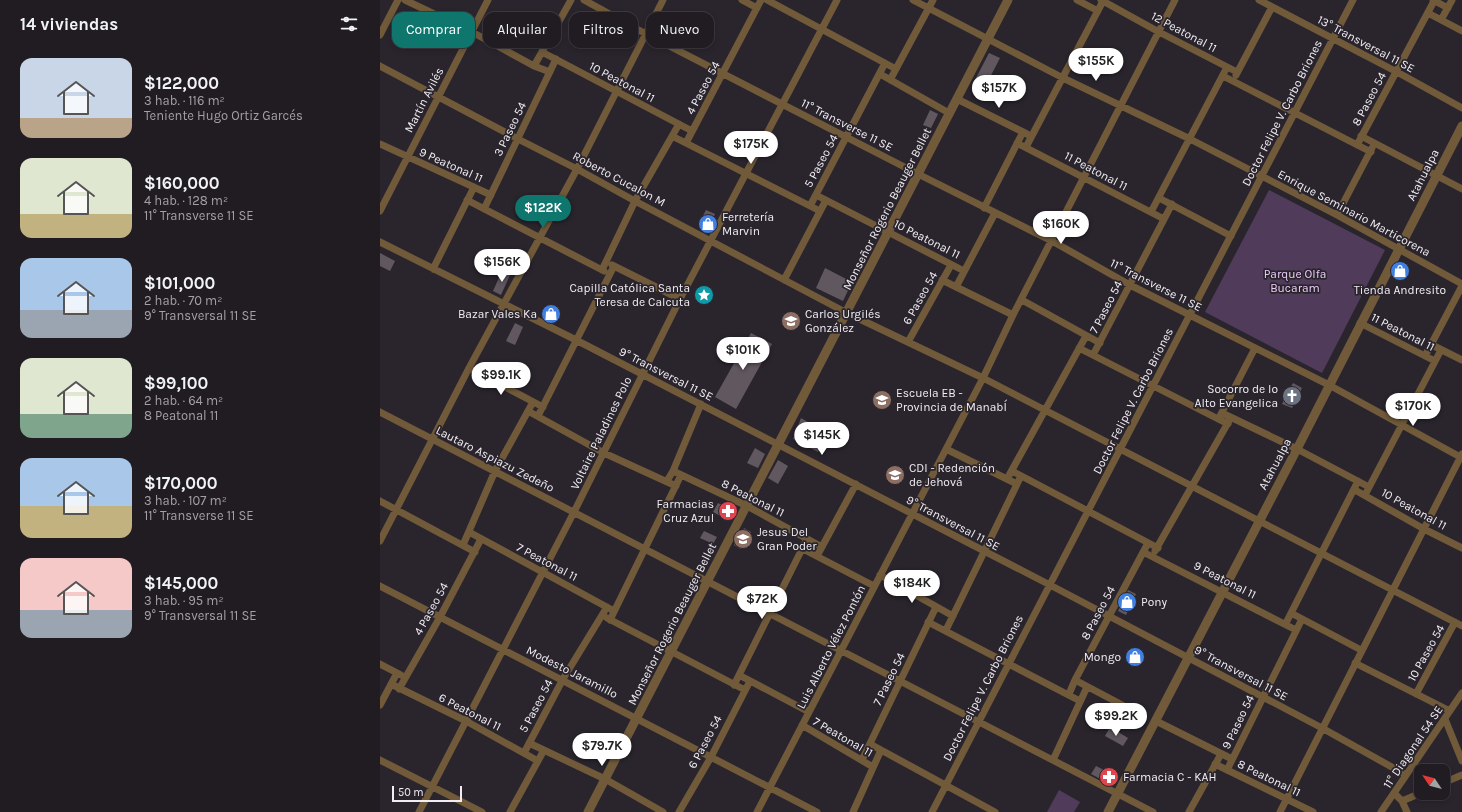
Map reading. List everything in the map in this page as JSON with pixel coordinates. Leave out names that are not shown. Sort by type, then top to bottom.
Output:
[{"type":"street","points":[[380,35],[398,0]]},
{"type":"street","name":"Martín Avilés","points":[[475,26],[488,0]]},
{"type":"street","points":[[534,66],[571,0]]},
{"type":"street","name":"11° Transverse 11 SE","points":[[584,0],[646,34]]},
{"type":"street","points":[[657,12],[663,0]]},
{"type":"street","name":"4 Paseo 54","points":[[686,143],[761,0]]},
{"type":"street","points":[[767,0],[896,69]]},
{"type":"street","name":"Voltaire Paladines Polo","points":[[419,812],[574,512],[680,299],[837,0]]},
{"type":"street","name":"Enrique Seminario Marticorena","points":[[914,0],[1063,78],[1121,104],[1190,138],[1336,215],[1462,285]]},
{"type":"street","points":[[890,80],[933,0]]},
{"type":"street","name":"Monseñor Rogerio Beauger Bellet","points":[[588,812],[1008,0]]},
{"type":"street","points":[[1077,0],[1087,2],[1098,11]]},
{"type":"street","points":[[1026,148],[1098,11],[1102,0]]},
{"type":"street","name":"12 Peatonal 11","points":[[1102,0],[1159,32],[1237,72]]},
{"type":"street","name":"Luis Alberto Vélez Pontón","points":[[757,812],[983,378],[1013,315],[1175,0]]},
{"type":"street","name":"13° Transversal 11 SE","points":[[1259,0],[1397,72],[1462,108]]},
{"type":"street","name":"Doctor Felipe V. Carbo Briones","points":[[932,812],[1354,0]]},
{"type":"street","points":[[1433,0],[1448,8]]},
{"type":"street","name":"8 Paseo 54","points":[[1357,145],[1428,14],[1433,0]]},
{"type":"street","points":[[1442,20],[1452,0]]},
{"type":"street","points":[[409,1],[431,12]]},
{"type":"street","points":[[745,1],[757,8]]},
{"type":"street","points":[[1233,81],[1272,7]]},
{"type":"street","points":[[1428,14],[1462,31]]},
{"type":"street","points":[[475,34],[534,66],[550,72]]},
{"type":"street","points":[[380,541],[469,368],[577,169],[646,34]]},
{"type":"street","name":"Martín Avilés","points":[[380,211],[464,48]]},
{"type":"street","name":"11° Transverse 11 SE","points":[[674,48],[984,208],[1052,241],[1130,285],[1328,385],[1462,456]]},
{"type":"street","name":"10 Peatonal 11","points":[[542,52],[692,131]]},
{"type":"street","name":"3 Paseo 54","points":[[484,209],[556,59]]},
{"type":"street","name":"5 Paseo 54","points":[[810,206],[885,63]]},
{"type":"street","name":"Roberto Cucalon M","points":[[380,66],[847,313]]},
{"type":"street","points":[[1151,212],[1227,67]]},
{"type":"street","points":[[880,74],[950,113]]},
{"type":"street","points":[[1223,76],[1371,152]]},
{"type":"street","points":[[957,99],[1032,136]]},
{"type":"street","name":"4 Paseo 54","points":[[602,270],[635,201],[679,124]]},
{"type":"street","name":"Atahualpa","points":[[1108,812],[1297,449],[1328,385],[1462,126]]},
{"type":"street","points":[[984,208],[1023,132]]},
{"type":"street","points":[[672,136],[820,211]]},
{"type":"street","points":[[1362,136],[1374,144],[1462,188]]},
{"type":"street","name":"11 Peatonal 11","points":[[1018,143],[1164,219]]},
{"type":"street","name":"9 Peatonal 11","points":[[380,144],[491,195]]},
{"type":"street","points":[[1336,215],[1374,144]]},
{"type":"street","points":[[433,269],[474,187]]},
{"type":"street","name":"10 Peatonal 11","points":[[816,195],[964,271]]},
{"type":"street","points":[[1159,198],[1231,236]]},
{"type":"street","name":"9 Peatonal 11","points":[[468,200],[610,274]]},
{"type":"street","name":"5 Paseo 54","points":[[784,280],[826,200]]},
{"type":"street","name":"7 Paseo 54","points":[[1093,356],[1172,204]]},
{"type":"street","points":[[956,287],[995,213]]},
{"type":"street","name":"9° Transversal 11 SE","points":[[380,242],[576,340],[856,484],[1188,657],[1322,728],[1406,775]]},
{"type":"street","points":[[606,262],[680,299]]},
{"type":"street","name":"6 Paseo 54","points":[[908,342],[951,265]]},
{"type":"street","points":[[538,416],[614,266]]},
{"type":"street","points":[[942,280],[1013,315]]},
{"type":"street","points":[[1425,356],[1462,285]]},
{"type":"street","points":[[1022,300],[1100,343]]},
{"type":"street","points":[[847,313],[983,378],[1459,624]]},
{"type":"street","name":"11 Peatonal 11","points":[[1360,323],[1435,361]]},
{"type":"street","name":"7 Paseo 54","points":[[1007,479],[1086,336]]},
{"type":"street","name":"11 Peatonal 11","points":[[1432,345],[1462,360]]},
{"type":"street","name":"10 Peatonal 11","points":[[1079,348],[1153,386],[1230,421],[1297,449],[1370,487]]},
{"type":"street","points":[[1220,416],[1255,348]]},
{"type":"street","points":[[1365,495],[1403,426],[1441,350]]},
{"type":"street","points":[[469,368],[543,407]]},
{"type":"street","points":[[463,545],[495,471],[533,402]]},
{"type":"street","points":[[667,481],[673,471],[701,404]]},
{"type":"street","points":[[528,411],[604,452],[676,486]]},
{"type":"street","name":"Lautaro Aspiazu Zedeño","points":[[380,412],[1153,812]]},
{"type":"street","points":[[1153,556],[1230,421]]},
{"type":"street","points":[[946,449],[1017,484]]},
{"type":"street","points":[[1280,812],[1361,650],[1462,456]]},
{"type":"street","points":[[1012,470],[1158,548]]},
{"type":"street","name":"8 Peatonal 11","points":[[673,471],[746,506],[822,547]]},
{"type":"street","points":[[610,620],[681,475]]},
{"type":"street","points":[[946,630],[1021,476]]},
{"type":"street","points":[[1286,623],[1358,482]]},
{"type":"street","points":[[817,556],[856,484]]},
{"type":"street","name":"10 Peatonal 11","points":[[1355,490],[1424,529],[1462,548]]},
{"type":"street","points":[[380,501],[475,552]]},
{"type":"street","name":"7 Peatonal 11","points":[[469,532],[614,611]]},
{"type":"street","name":"4 Paseo 54","points":[[399,689],[440,617],[481,539]]},
{"type":"street","points":[[734,685],[807,539]]},
{"type":"street","name":"8 Paseo 54","points":[[1069,694],[1148,543]]},
{"type":"street","points":[[803,549],[874,586]]},
{"type":"street","name":"9 Peatonal 11","points":[[1143,552],[1286,623],[1296,630]]},
{"type":"street","points":[[880,574],[953,616]]},
{"type":"street","name":"Modesto Jaramillo","points":[[380,586],[817,812]]},
{"type":"street","name":"7 Paseo 54","points":[[862,760],[936,606]]},
{"type":"street","name":"5 Paseo 54","points":[[524,753],[563,680],[607,607]]},
{"type":"street","points":[[1291,613],[1361,650]]},
{"type":"street","points":[[602,616],[745,690]]},
{"type":"street","name":"9 Paseo 54","points":[[1227,770],[1302,619]]},
{"type":"street","points":[[928,622],[946,630],[1080,701]]},
{"type":"street","name":"10 Paseo 54","points":[[1416,694],[1459,624]]},
{"type":"street","points":[[380,664],[405,677]]},
{"type":"street","points":[[1355,664],[1450,711]]},
{"type":"street","points":[[380,705],[397,673]]},
{"type":"street","name":"7 Peatonal 11","points":[[739,675],[809,712]]},
{"type":"street","points":[[1075,680],[1143,716]]},
{"type":"street","name":"6 Paseo 54","points":[[679,812],[750,681]]},
{"type":"street","name":"6 Peatonal 11","points":[[391,684],[466,721],[538,761]]},
{"type":"street","points":[[1053,760],[1087,687]]},
{"type":"street","name":"11° Diagonal 54 SE","points":[[1381,812],[1462,693]]},
{"type":"street","points":[[1445,719],[1462,761]]},
{"type":"street","name":"8 Peatonal 11","points":[[1160,723],[1232,759]]},
{"type":"street","name":"7 Peatonal 11","points":[[802,725],[873,767]]},
{"type":"street","points":[[529,743],[605,779],[663,812]]},
{"type":"street","name":"7 Peatonal 11","points":[[870,744],[995,812]]},
{"type":"street","points":[[510,812],[544,750]]},
{"type":"street","points":[[853,812],[881,750]]},
{"type":"street","name":"9 Paseo 54","points":[[1189,812],[1221,754]]},
{"type":"street","points":[[380,760],[482,812]]},
{"type":"street","name":"8 Peatonal 11","points":[[1215,764],[1313,812]]},
{"type":"street","points":[[1450,780],[1462,775]]},
{"type":"street","points":[[1394,793],[1402,801],[1407,812]]},
{"type":"street","points":[[1402,801],[1414,796]]},
{"type":"green space","name":"Parque Olfa Bucaram","points":[[1269,190],[1385,250],[1322,373],[1205,312]]},
{"type":"green space","points":[[1059,790],[1080,802],[1074,812],[1047,812]]},
{"type":"building","points":[[989,53],[1000,58],[987,83],[976,78]]},
{"type":"building","points":[[930,110],[938,114],[931,128],[923,125]]},
{"type":"building","points":[[706,210],[715,214],[709,227],[699,223]]},
{"type":"building","points":[[380,253],[395,261],[390,271],[380,266]]},
{"type":"building","name":"Tienda Andresito","points":[[1399,264],[1406,268],[1401,277],[1394,274]]},
{"type":"building","points":[[825,268],[852,282],[843,301],[816,288]]},
{"type":"building","points":[[502,271],[510,275],[501,295],[493,291]]},
{"type":"building","points":[[515,323],[523,327],[515,345],[506,341]]},
{"type":"building","points":[[751,333],[772,344],[736,409],[715,397]]},
{"type":"building","name":"Socorro de lo Alto Evangelica","points":[[1293,383],[1302,388],[1292,408],[1282,404]]},
{"type":"building","points":[[801,418],[828,434],[818,452],[793,439]]},
{"type":"building","points":[[755,448],[765,454],[758,468],[747,463]]},
{"type":"building","points":[[778,460],[788,466],[778,484],[768,478]]},
{"type":"building","points":[[718,503],[731,510],[726,519],[713,512]]},
{"type":"building","name":"Jesus Del Gran Poder","points":[[744,528],[751,532],[741,549],[734,545]]},
{"type":"building","points":[[704,531],[717,537],[713,544],[700,538]]},
{"type":"building","name":"Pony","points":[[1128,590],[1136,594],[1126,615],[1118,611]]},
{"type":"building","points":[[1110,727],[1128,738],[1123,746],[1105,736]]},
{"type":"building","points":[[1096,766],[1112,774],[1108,783],[1091,774]]},
{"type":"place","name":"Ferretería Marvin","points":[[708,224]]},
{"type":"place","name":"Tienda Andresito","points":[[1400,271]]},
{"type":"place","name":"Capilla Católica Santa Teresa de Calcuta","points":[[704,295]]},
{"type":"place","name":"Bazar Vales Ka","points":[[551,314]]},
{"type":"place","name":"Carlos Urgilés González","points":[[791,321]]},
{"type":"place","name":"Socorro de lo Alto Evangelica","points":[[1292,396]]},
{"type":"place","name":"Escuela EB - Provincia de ManabÍ","points":[[882,400]]},
{"type":"place","name":"CDI - Redención de Jehová","points":[[895,475]]},
{"type":"place","name":"Farmacias Cruz Azul","points":[[728,511]]},
{"type":"place","name":"Jesus Del Gran Poder","points":[[743,539]]},
{"type":"place","name":"Pony","points":[[1127,602]]},
{"type":"place","name":"Mongo","points":[[1135,657]]},
{"type":"place","name":"Farmacia C - KAH","points":[[1109,777]]}]
